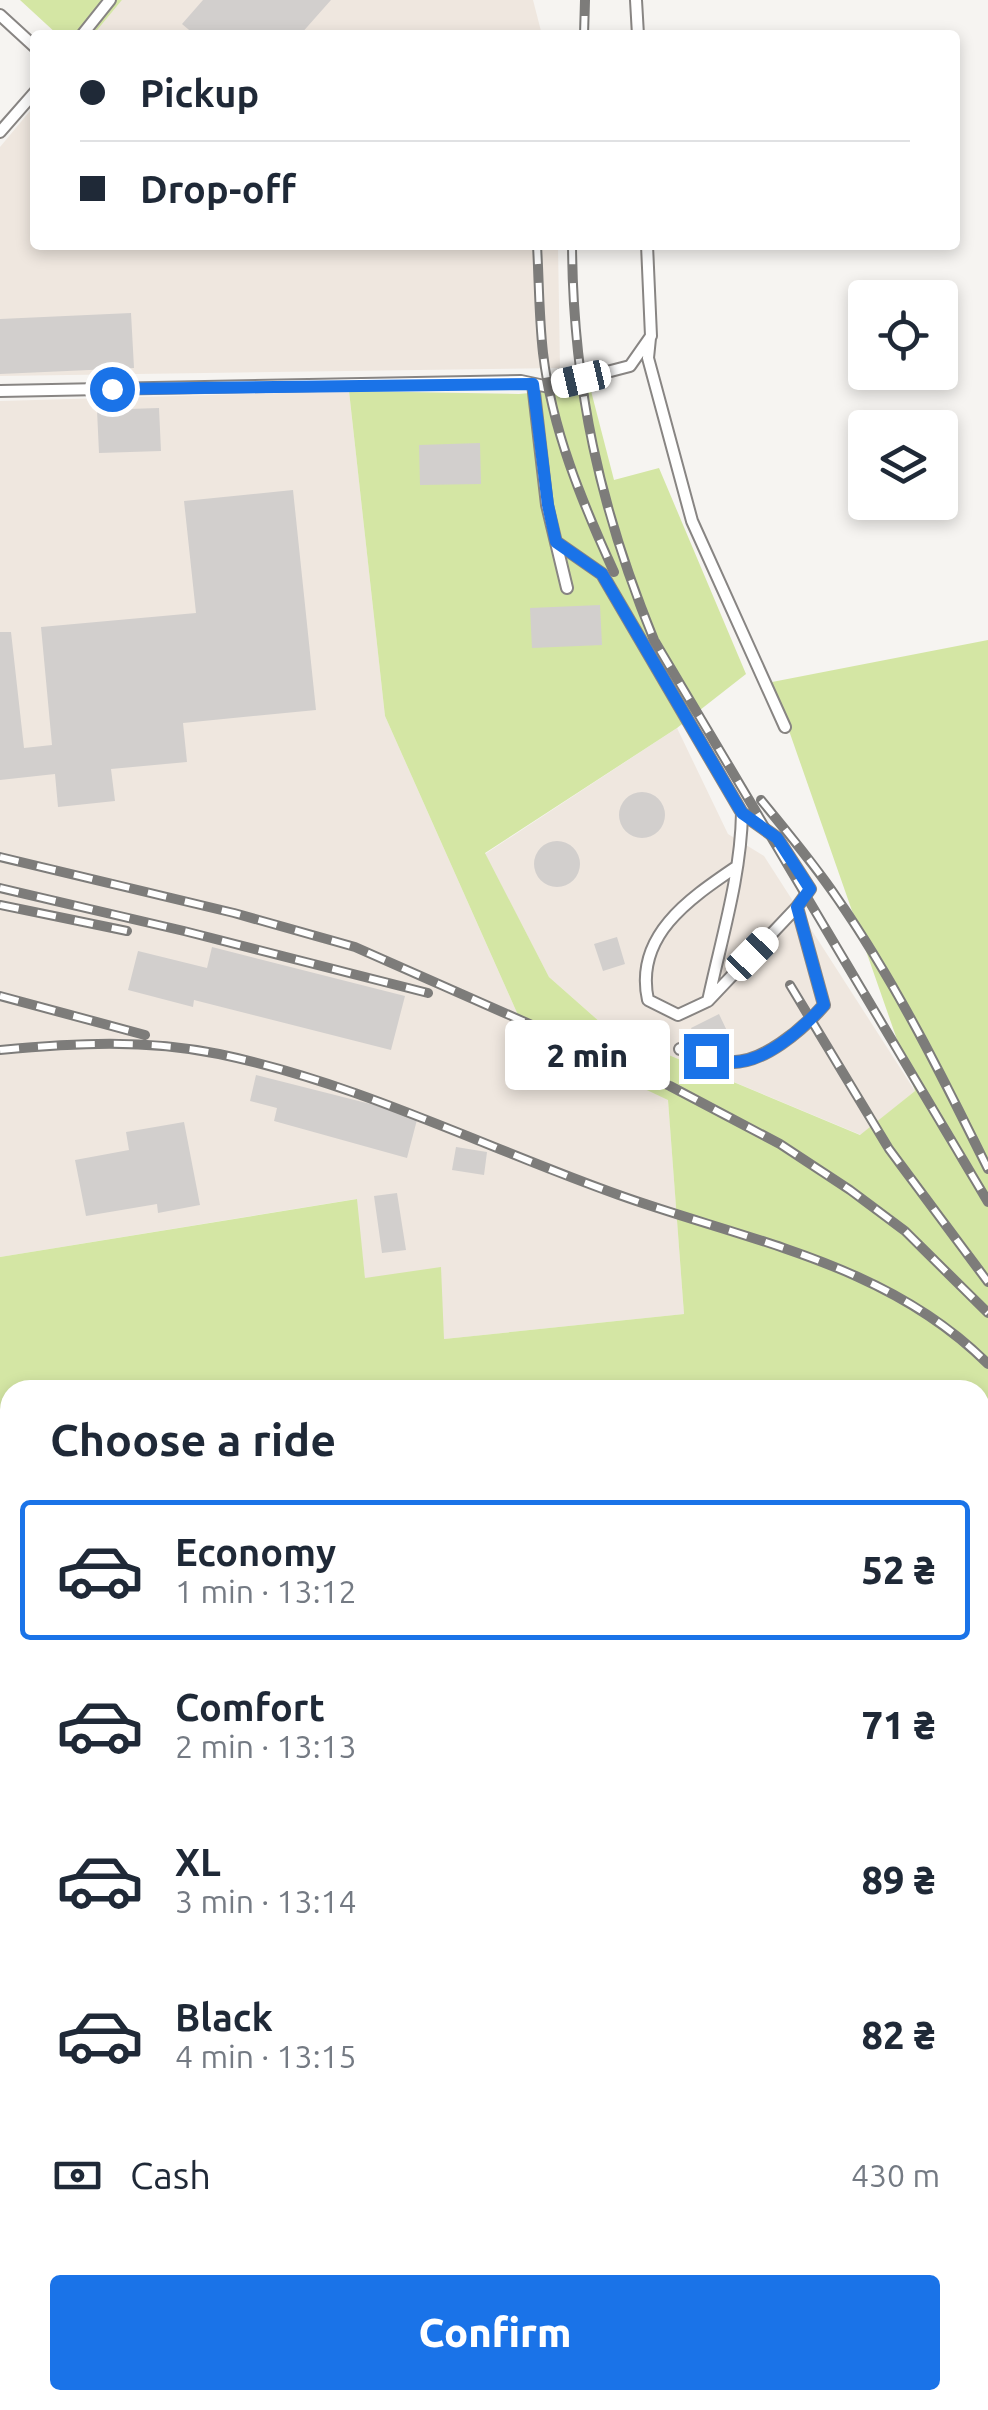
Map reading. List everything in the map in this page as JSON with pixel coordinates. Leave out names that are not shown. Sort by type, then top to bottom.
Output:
[{"type":"lane","points":[[86,30],[110,0]]},
{"type":"lane","points":[[636,0],[638,30]]},
{"type":"lane","points":[[0,15],[30,42]]},
{"type":"lane","points":[[0,132],[30,98]]},
{"type":"lane","points":[[647,250],[648,358],[692,521],[784,727]]},
{"type":"lane","points":[[0,391],[533,384],[549,387],[630,366],[650,336]]},
{"type":"lane","points":[[533,384],[548,505],[567,588]]},
{"type":"lane","points":[[556,542],[602,574],[742,813],[777,838],[810,889],[708,1002],[678,1015],[648,1000],[644,981],[658,932],[686,904],[736,867]]},
{"type":"lane","points":[[708,1002],[742,842],[742,813]]},
{"type":"lane","points":[[680,1049],[731,1063],[771,1050],[802,1030],[824,1005],[797,907]]},
{"type":"shaded area","points":[[122,0],[533,0],[541,30],[97,30]]},
{"type":"shaded area","points":[[30,111],[30,250],[558,250],[560,368],[0,376],[0,147]]},
{"type":"shaded area","points":[[349,391],[385,716],[526,1033],[668,1099],[684,1314],[444,1339],[365,1279],[356,1199],[0,1257],[0,401]]},
{"type":"shaded area","points":[[677,728],[728,834],[764,856],[915,1091],[861,1135],[609,1030],[549,977],[485,854]]},
{"type":"green space","points":[[20,0],[122,0],[97,30],[53,30]]},
{"type":"green space","points":[[590,387],[614,480],[659,468],[746,674],[677,728],[485,853],[549,977],[609,1030],[860,1135],[915,1091],[772,682],[988,640],[988,1380],[0,1380],[0,1257],[357,1199],[365,1278],[441,1267],[444,1339],[684,1314],[668,1100],[526,1033],[385,716],[349,391],[519,394]]},
{"type":"building","points":[[203,0],[331,0],[304,30],[189,30],[182,24]]},
{"type":"building","points":[[131,313],[134,368],[0,374],[0,319]]},
{"type":"building","points":[[159,408],[161,451],[99,453],[97,410]]},
{"type":"building","points":[[480,443],[481,484],[420,485],[419,445]]},
{"type":"building","points":[[293,490],[316,710],[183,723],[187,762],[111,769],[115,801],[58,807],[55,774],[0,780],[0,632],[11,632],[24,748],[52,745],[41,627],[196,613],[184,501]]},
{"type":"building","points":[[600,605],[602,645],[532,648],[530,608]]},
{"type":"building","points":[[642,792],[658,799],[665,815],[658,831],[642,838],[626,831],[619,815],[626,799]]},
{"type":"building","points":[[557,841],[573,848],[580,864],[573,880],[557,887],[541,880],[534,864],[541,848]]},
{"type":"building","points":[[617,937],[625,964],[603,971],[594,944]]},
{"type":"building","points":[[212,947],[405,996],[391,1050],[194,1000],[193,1007],[128,990],[138,951],[207,968]]},
{"type":"building","points":[[719,1014],[728,1033],[700,1046],[691,1028]]},
{"type":"building","points":[[256,1075],[418,1116],[407,1158],[274,1121],[277,1108],[250,1101]]},
{"type":"building","points":[[184,1122],[200,1205],[158,1213],[157,1204],[86,1216],[75,1160],[129,1150],[126,1132]]},
{"type":"building","points":[[456,1147],[487,1152],[484,1175],[452,1170]]},
{"type":"building","points":[[397,1193],[406,1250],[382,1253],[374,1196]]},
{"type":"railway","points":[[584,30],[585,0]]},
{"type":"railway","points":[[537,250],[543,353],[553,410],[580,492],[614,572]]},
{"type":"railway","points":[[572,250],[578,348],[593,447],[619,543],[654,640],[988,1202]]},
{"type":"railway","points":[[761,800],[859,930],[936,1065],[988,1169]]},
{"type":"railway","points":[[0,857],[234,913],[355,947],[670,1086],[780,1144],[850,1190],[905,1231],[988,1313]]},
{"type":"railway","points":[[0,888],[428,993]]},
{"type":"railway","points":[[0,905],[127,931]]},
{"type":"railway","points":[[790,985],[889,1149],[988,1282]]},
{"type":"railway","points":[[0,996],[145,1035]]},
{"type":"railway","points":[[0,1050],[137,1044],[191,1049],[271,1066],[372,1099],[619,1195],[766,1242],[861,1278],[906,1301],[988,1364]]},
{"type":"route","points":[[112,389],[533,384],[556,542],[602,574],[742,813],[777,838],[810,889],[797,907],[824,1005],[802,1030],[771,1050],[731,1063],[706,1056]]}]
